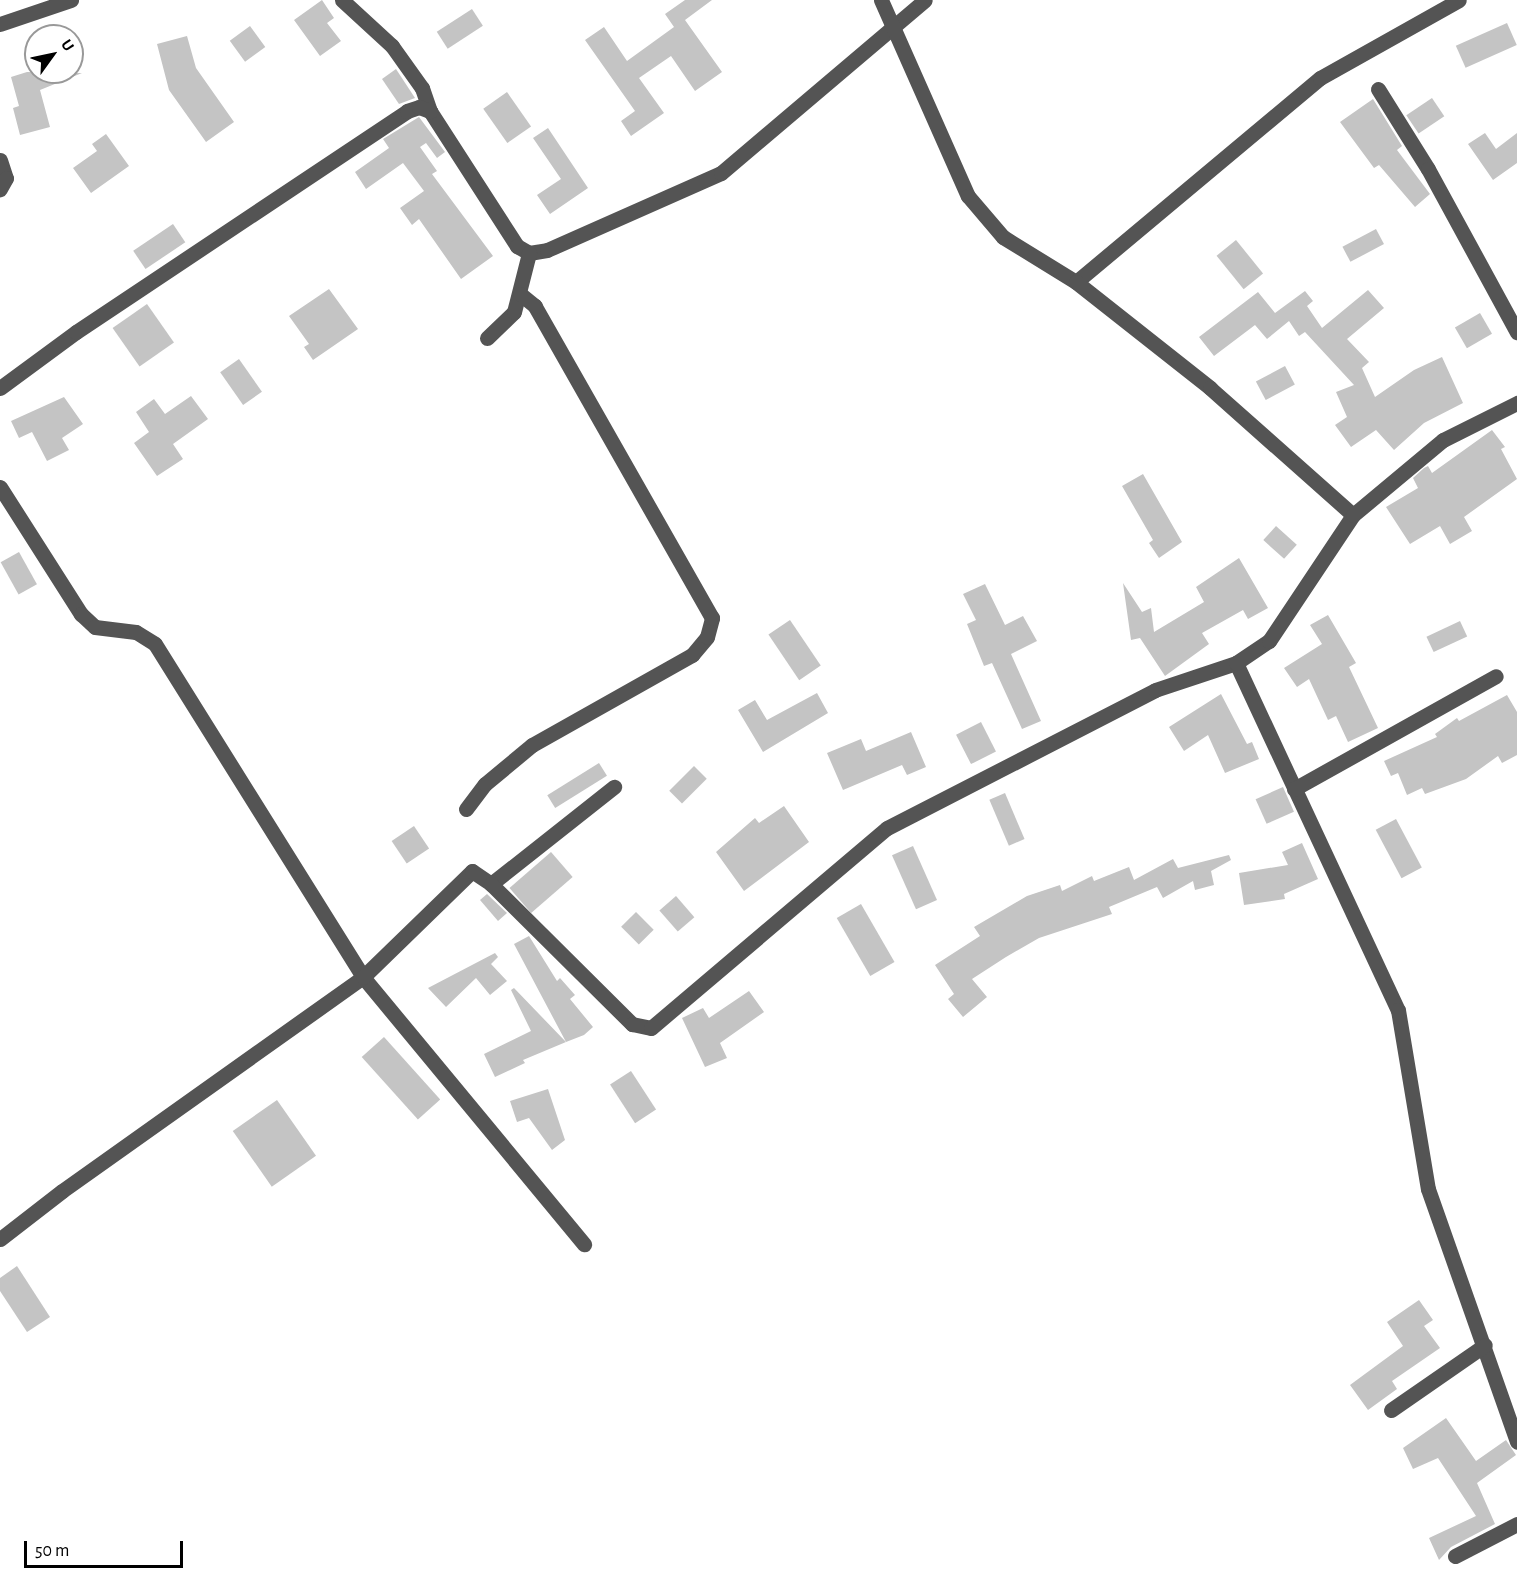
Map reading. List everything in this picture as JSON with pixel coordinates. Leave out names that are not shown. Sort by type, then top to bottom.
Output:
[{"type":"street","points":[[0,24],[71,0]]},
{"type":"street","points":[[342,0],[392,46],[422,87],[430,111],[517,246],[529,254],[547,250],[721,173],[925,0]]},
{"type":"street","points":[[882,0],[968,196],[1003,237],[1076,282],[1210,388],[1353,515]]},
{"type":"street","points":[[1076,282],[1320,78],[1459,0]]},
{"type":"street","points":[[1378,89],[1428,170],[1517,333]]},
{"type":"street","points":[[0,388],[76,332],[406,111],[419,107],[430,111]]},
{"type":"street","points":[[0,160],[6,178],[0,189]]},
{"type":"street","points":[[487,338],[510,318],[520,294],[529,254]]},
{"type":"street","points":[[466,809],[484,784],[532,745],[692,655],[707,637],[712,618],[535,306],[520,294]]},
{"type":"street","points":[[0,1239],[62,1191],[363,976],[472,871],[491,884],[632,1024],[651,1028],[887,828],[1155,690],[1236,663],[1269,641],[1353,515],[1443,440],[1517,403]]},
{"type":"street","points":[[0,487],[81,614],[95,627],[136,632],[156,644],[363,976],[584,1244]]},
{"type":"street","points":[[1236,663],[1398,1010],[1428,1188],[1485,1345],[1517,1442]]},
{"type":"street","points":[[1294,789],[1496,675]]},
{"type":"street","points":[[491,884],[614,788]]},
{"type":"street","points":[[1391,1410],[1485,1345]]},
{"type":"street","points":[[1455,1556],[1517,1524]]},
{"type":"building","points":[[322,0],[334,18],[327,23],[341,41],[320,56],[294,20]]},
{"type":"building","points":[[685,0],[712,0],[685,20],[722,72],[695,91],[671,56],[639,78],[664,113],[631,136],[621,121],[635,111],[585,40],[604,27],[627,61],[674,27],[665,14]]},
{"type":"building","points":[[472,9],[483,26],[448,49],[437,32]]},
{"type":"building","points":[[1507,23],[1517,45],[1466,68],[1456,46]]},
{"type":"building","points":[[250,26],[265,47],[245,62],[230,41]]},
{"type":"building","points":[[187,36],[196,68],[234,122],[206,142],[169,90],[157,44]]},
{"type":"building","points":[[396,69],[415,98],[399,104],[382,79]]},
{"type":"building","points":[[24,73],[24,84],[55,84],[40,90],[50,127],[20,135],[13,108],[19,106],[11,77]]},
{"type":"building","points":[[507,92],[531,126],[507,143],[483,109]]},
{"type":"building","points":[[1432,98],[1444,116],[1419,134],[1406,115]]},
{"type":"building","points":[[1373,99],[1402,146],[1397,150],[1430,194],[1415,207],[1379,165],[1374,168],[1340,122]]},
{"type":"building","points":[[419,117],[445,152],[437,158],[426,143],[420,147],[437,171],[432,174],[493,256],[461,279],[419,219],[412,225],[400,208],[424,191],[403,163],[366,189],[355,172],[389,148],[383,139]]},
{"type":"building","points":[[548,128],[588,188],[550,214],[537,195],[561,179],[533,138]]},
{"type":"building","points":[[1485,133],[1496,149],[1517,133],[1517,163],[1493,180],[1468,144]]},
{"type":"building","points":[[106,134],[129,166],[91,193],[73,168],[97,151],[92,144]]},
{"type":"building","points":[[173,224],[185,242],[146,269],[133,251]]},
{"type":"building","points":[[1376,229],[1384,244],[1350,262],[1342,247]]},
{"type":"building","points":[[1236,240],[1263,273],[1244,289],[1217,256]]},
{"type":"building","points":[[329,289],[358,329],[313,360],[304,347],[309,344],[289,316]]},
{"type":"building","points":[[1368,290],[1384,308],[1347,339],[1369,362],[1362,368],[1375,397],[1414,370],[1442,357],[1463,403],[1424,423],[1394,450],[1376,430],[1351,447],[1335,425],[1347,417],[1336,392],[1354,385],[1305,332],[1299,336],[1289,321],[1267,339],[1255,325],[1214,356],[1199,337],[1258,292],[1275,313],[1305,291],[1313,301],[1307,306],[1322,328]]},
{"type":"building","points":[[147,304],[174,343],[140,367],[113,328]]},
{"type":"building","points":[[1480,313],[1492,334],[1467,348],[1455,328]]},
{"type":"building","points":[[239,359],[262,392],[243,405],[220,372]]},
{"type":"building","points":[[1285,366],[1295,385],[1266,400],[1256,381]]},
{"type":"building","points":[[191,396],[208,419],[173,444],[183,459],[157,476],[134,443],[149,432],[136,412],[154,399],[165,414]]},
{"type":"building","points":[[64,397],[83,424],[62,438],[69,450],[47,461],[32,432],[19,438],[11,421]]},
{"type":"building","points":[[1492,430],[1505,447],[1501,449],[1517,479],[1464,517],[1472,531],[1450,544],[1440,526],[1410,544],[1386,507],[1418,488],[1413,478],[1424,468],[1428,466],[1432,473]]},
{"type":"building","points":[[1143,474],[1182,542],[1159,558],[1149,543],[1153,540],[1122,486]]},
{"type":"building","points":[[1276,526],[1297,545],[1284,559],[1263,540]]},
{"type":"building","points":[[19,552],[37,584],[19,595],[1,562]]},
{"type":"building","points":[[1239,558],[1268,608],[1248,619],[1243,610],[1202,633],[1209,644],[1165,676],[1140,638],[1131,640],[1123,583],[1142,612],[1151,608],[1154,632],[1204,602],[1196,587]]},
{"type":"building","points":[[985,584],[1005,625],[1023,616],[1037,641],[1011,654],[1041,721],[1022,729],[992,663],[984,666],[967,624],[976,620],[963,594]]},
{"type":"building","points":[[1328,615],[1356,663],[1349,667],[1378,728],[1348,742],[1336,716],[1328,720],[1309,679],[1297,687],[1284,668],[1322,644],[1310,625]]},
{"type":"building","points":[[790,620],[821,666],[799,680],[768,635]]},
{"type":"building","points":[[1460,621],[1467,636],[1434,652],[1426,637]]},
{"type":"building","points":[[817,693],[828,713],[763,752],[738,710],[755,700],[767,720]]},
{"type":"building","points":[[1221,694],[1247,744],[1252,742],[1259,759],[1225,773],[1208,735],[1184,751],[1169,727]]},
{"type":"building","points":[[1507,695],[1517,712],[1517,755],[1502,763],[1498,756],[1466,779],[1425,794],[1422,788],[1407,795],[1398,773],[1391,776],[1384,761],[1437,737],[1435,734],[1457,718],[1459,721]]},
{"type":"building","points":[[981,722],[996,751],[971,764],[956,735]]},
{"type":"building","points":[[911,732],[926,767],[907,775],[902,765],[843,790],[827,753],[861,739],[866,751]]},
{"type":"building","points":[[599,763],[607,776],[555,808],[547,795]]},
{"type":"building","points":[[694,766],[707,779],[682,803],[669,791]]},
{"type":"building","points":[[1283,787],[1294,812],[1267,824],[1256,799]]},
{"type":"building","points":[[1005,793],[1025,839],[1009,846],[989,800]]},
{"type":"building","points":[[784,806],[809,842],[744,891],[716,852],[755,818],[759,823]]},
{"type":"building","points":[[1396,819],[1422,868],[1402,878],[1376,830]]},
{"type":"building","points":[[414,826],[429,848],[407,863],[392,841]]},
{"type":"building","points":[[1302,843],[1318,879],[1284,894],[1285,899],[1244,905],[1239,873],[1288,865],[1282,852]]},
{"type":"building","points":[[913,846],[937,900],[916,909],[892,855]]},
{"type":"building","points":[[551,852],[573,877],[531,913],[509,888]]},
{"type":"building","points":[[1229,855],[1231,860],[1211,871],[1214,885],[1195,890],[1193,881],[1163,898],[1157,887],[1109,907],[1112,914],[1039,938],[1006,957],[972,979],[987,997],[963,1017],[948,999],[954,994],[935,965],[980,936],[974,927],[1027,896],[1060,885],[1062,891],[1092,876],[1094,881],[1129,867],[1134,880],[1173,859],[1178,868]]},
{"type":"building","points":[[487,894],[507,913],[498,921],[480,900]]},
{"type":"building","points":[[676,896],[694,917],[678,932],[659,910]]},
{"type":"building","points":[[861,904],[894,962],[870,976],[837,918]]},
{"type":"building","points":[[636,912],[654,930],[639,945],[621,927]]},
{"type":"building","points":[[529,936],[557,981],[560,978],[575,995],[570,999],[593,1027],[584,1035],[566,1042],[514,944]]},
{"type":"building","points":[[495,953],[498,957],[491,964],[507,981],[490,995],[476,978],[446,1007],[428,988]]},
{"type":"building","points":[[514,988],[566,1042],[523,1060],[525,1063],[495,1077],[484,1054],[531,1031],[511,990]]},
{"type":"building","points":[[749,991],[764,1012],[720,1043],[727,1058],[705,1067],[682,1018],[703,1008],[709,1018]]},
{"type":"building","points":[[384,1037],[440,1099],[418,1119],[362,1057]]},
{"type":"building","points":[[631,1071],[656,1110],[635,1123],[610,1085]]},
{"type":"building","points":[[548,1089],[565,1140],[552,1150],[529,1118],[517,1122],[510,1101]]},
{"type":"building","points":[[277,1100],[316,1156],[272,1187],[233,1131]]},
{"type":"building","points":[[17,1266],[50,1317],[27,1332],[0,1291],[0,1278]]},
{"type":"building","points":[[1419,1300],[1433,1320],[1424,1326],[1440,1348],[1392,1381],[1397,1389],[1368,1410],[1350,1385],[1403,1346],[1387,1322]]},
{"type":"building","points":[[1446,1418],[1476,1461],[1506,1440],[1516,1455],[1477,1483],[1495,1524],[1451,1547],[1439,1560],[1429,1538],[1476,1516],[1438,1458],[1413,1469],[1403,1448]]}]
